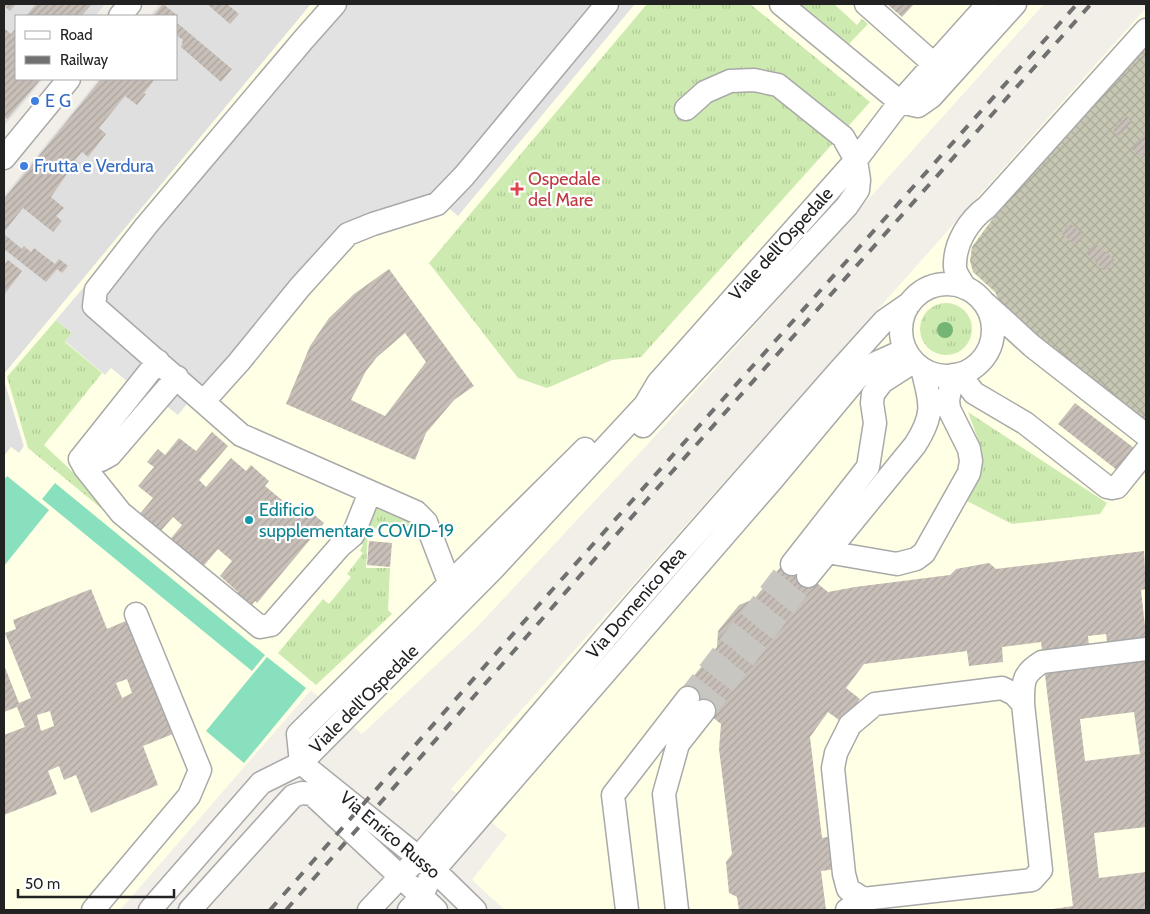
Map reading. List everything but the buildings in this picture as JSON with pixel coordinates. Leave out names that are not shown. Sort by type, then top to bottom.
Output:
[{"type":"street","points":[[121,15],[130,4]]},
{"type":"street","points":[[335,4],[178,188],[96,290],[94,306],[240,434],[416,512],[426,522],[449,582]]},
{"type":"street","points":[[204,401],[239,362],[300,287],[348,234],[437,204],[464,176],[607,4]]},
{"type":"street","points":[[781,4],[900,102],[918,106],[931,97],[1015,4]]},
{"type":"street","points":[[866,4],[935,65]]},
{"type":"street","name":"Viale dell'Ospedale","points":[[307,768],[645,405],[658,383],[856,160],[900,102],[988,4]]},
{"type":"street","points":[[981,361],[988,350],[992,331],[989,312],[973,294],[955,268],[959,242],[968,226],[1146,30]]},
{"type":"street","points":[[8,144],[68,80]]},
{"type":"street","points":[[150,910],[261,783],[307,768],[455,630],[846,206],[858,190],[859,180],[856,160],[843,137],[778,85],[754,80],[730,81],[706,92],[686,109]]},
{"type":"street","points":[[914,360],[882,382],[873,394],[872,403],[875,423],[868,467],[800,570],[827,552],[924,432],[930,410],[929,397],[914,360],[901,338],[901,326],[903,314],[910,303],[921,292],[934,286],[950,284],[973,294],[1032,346],[1145,436],[1117,487],[1107,487],[1025,423],[974,393],[956,375]]},
{"type":"street","name":"Via Domenico Rea","points":[[422,906],[426,864],[637,601],[884,321],[910,303]]},
{"type":"street","points":[[914,360],[932,374],[956,375],[971,369],[994,352],[1012,346],[1032,346]]},
{"type":"street","name":"Via Domenico Rea","points":[[369,910],[400,877],[426,864],[772,480],[858,376],[876,363],[914,360]]},
{"type":"street","points":[[80,459],[158,361]]},
{"type":"street","points":[[827,552],[897,564],[916,559],[924,553],[969,472],[971,461],[970,449],[949,409],[948,400],[956,375]]},
{"type":"street","points":[[80,459],[100,460],[110,455],[176,377]]},
{"type":"street","name":"Viale dell'Ospedale","points":[[307,768],[298,734],[636,398],[658,383]]},
{"type":"street","points":[[80,459],[121,513],[260,627],[272,625],[340,546],[353,534],[370,492]]},
{"type":"street","name":"Viale dell'Ospedale","points":[[449,582],[493,569]]},
{"type":"street","points":[[93,910],[189,796],[200,770],[136,614]]},
{"type":"street","points":[[1023,704],[1014,694],[1002,688],[875,704],[850,724],[836,753],[833,768],[844,874],[855,905],[1032,880],[1041,870],[1023,704],[1023,684],[1030,669],[1042,662],[1146,649]]},
{"type":"street","points":[[627,910],[613,795],[696,704],[678,744],[664,794],[677,910]]},
{"type":"street","name":"Via Enrico Russo","points":[[307,768],[426,864],[476,910]]},
{"type":"street","name":"Via Enrico Russo","points":[[190,910],[293,796],[302,793],[312,794],[400,877],[422,906]]},
{"type":"shaded area","points":[[4,4],[105,4],[96,15],[15,15],[15,80],[42,80],[4,126]]},
{"type":"shaded area","points":[[160,4],[311,4],[4,374],[4,196],[98,80],[178,80],[178,15],[151,15]]},
{"type":"shaded area","name":"Ospedale del Mare","points":[[311,4],[1044,4],[648,444],[476,628],[362,734],[311,690],[120,910],[4,910],[4,456],[11,447],[19,453],[24,446],[4,380],[4,374]]},
{"type":"shaded area","points":[[322,4],[635,4],[458,216],[445,205],[347,245],[234,376],[229,391],[218,401],[202,385],[178,415],[164,404],[160,408],[111,368],[105,375],[65,341],[72,333],[56,320]]},
{"type":"shaded area","points":[[1146,8],[1146,910],[505,910],[472,880],[507,835],[451,789]]},
{"type":"shaded area","points":[[1146,46],[1146,420],[1022,325],[1002,306],[995,292],[973,272],[970,261],[972,247],[999,210]]},
{"type":"shaded area","points":[[4,380],[24,447],[19,453],[11,447],[4,456]]},
{"type":"green space","points":[[647,4],[750,4],[870,102],[641,357],[612,360],[547,388],[518,378],[429,263]]},
{"type":"green space","points":[[800,4],[834,4],[857,25],[862,19],[868,24],[849,44]]},
{"type":"green space","points":[[941,303],[951,303],[965,310],[972,324],[972,334],[965,348],[951,355],[941,355],[931,351],[924,344],[920,334],[920,324],[924,314],[931,307]]},
{"type":"green space","points":[[56,320],[72,333],[65,342],[102,373],[44,445],[106,503],[101,508],[28,448],[7,377]]},
{"type":"green space","points":[[968,412],[1107,503],[1100,514],[1012,524],[965,500],[983,464],[982,450]]},
{"type":"green space","points":[[7,476],[49,510],[4,566],[4,480]]},
{"type":"green space","points":[[55,483],[265,655],[252,671],[42,499]]},
{"type":"green space","points":[[376,507],[411,522],[409,526],[368,529],[366,568],[390,568],[388,610],[392,614],[316,685],[278,653],[323,599],[329,604],[351,577],[347,574],[363,553],[360,551],[363,545],[359,542]]},
{"type":"green space","points":[[267,657],[306,688],[244,763],[206,731]]},
{"type":"tunnel","points":[[688,698],[792,564]]},
{"type":"tunnel","points":[[704,711],[808,576]]},
{"type":"railway","points":[[270,910],[536,608],[1077,4]]},
{"type":"railway","points":[[286,910],[645,502],[1091,4]]},
{"type":"place","name":"E G","points":[[35,101]]},
{"type":"place","name":"Frutta e Verdura","points":[[24,166]]},
{"type":"place","name":"Ospedale del Mare","points":[[517,189]]},
{"type":"place","name":"Edificio supplementare COVID-19","points":[[249,520]]}]
